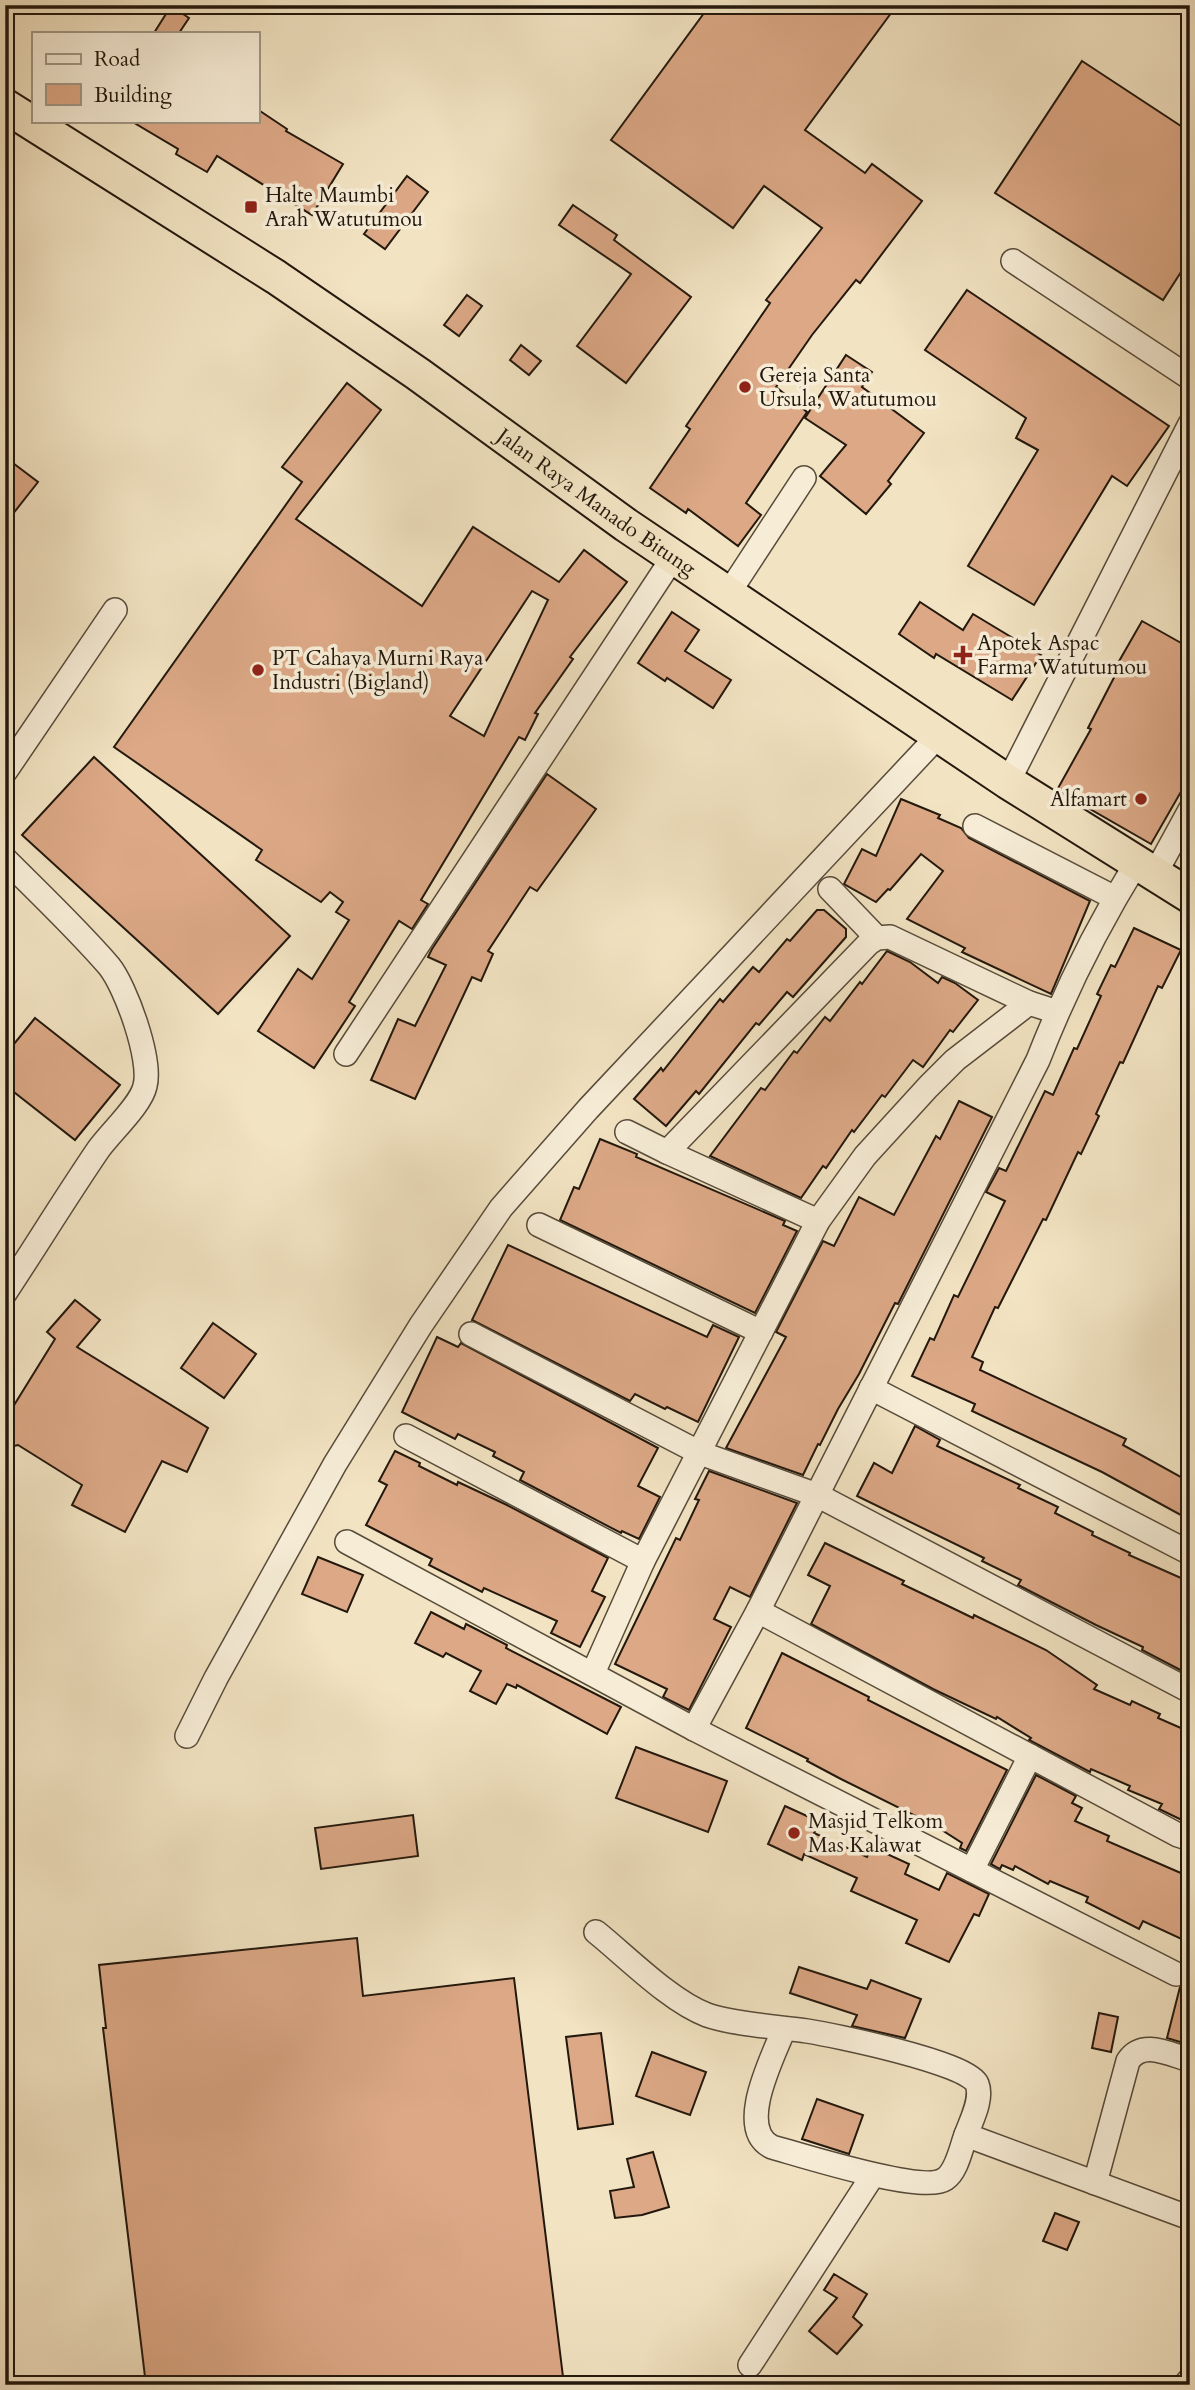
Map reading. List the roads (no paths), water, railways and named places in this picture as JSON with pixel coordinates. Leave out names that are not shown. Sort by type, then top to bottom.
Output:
[{"type":"highway","name":"Jalan Raya Manado Bitung","points":[[5,106],[276,277],[418,374],[551,472],[728,594],[1008,782],[1190,896]]},
{"type":"street","points":[[1013,261],[1190,378]]},
{"type":"street","points":[[1008,782],[1190,424]]},
{"type":"street","points":[[728,594],[804,478]]},
{"type":"street","points":[[346,1055],[674,555]]},
{"type":"street","points":[[5,772],[115,610]]},
{"type":"street","points":[[187,1736],[216,1678],[372,1401],[501,1209],[588,1109],[939,735]]},
{"type":"street","points":[[694,1729],[758,1611],[1038,1060],[1056,1012],[1115,898],[1146,868],[1190,810]]},
{"type":"street","points":[[975,826],[1115,898]]},
{"type":"street","points":[[5,859],[111,968],[136,1021],[147,1078],[139,1100],[99,1149],[5,1293]]},
{"type":"street","points":[[830,889],[877,938]]},
{"type":"street","points":[[667,1153],[869,943],[877,938],[890,937],[1029,1003],[1056,1012]]},
{"type":"street","points":[[593,1673],[643,1561],[818,1221],[865,1156],[928,1087],[955,1060],[1029,1003]]},
{"type":"street","points":[[627,1132],[667,1153],[818,1221]]},
{"type":"street","points":[[539,1225],[761,1332]]},
{"type":"street","points":[[471,1334],[700,1453],[817,1495],[1190,1692]]},
{"type":"street","points":[[871,1388],[1190,1553]]},
{"type":"street","points":[[406,1436],[643,1561]]},
{"type":"street","points":[[347,1542],[694,1729],[1176,1974]]},
{"type":"street","points":[[758,1611],[1190,1839]]},
{"type":"street","points":[[972,1870],[1030,1756]]},
{"type":"street","points":[[596,1932],[671,1993],[709,2015],[835,2036],[968,2073],[976,2081],[978,2101],[954,2168],[944,2180],[929,2183],[873,2175],[763,2143],[755,2122],[756,2105],[784,2029]]},
{"type":"street","points":[[1095,2183],[1128,2061],[1133,2054],[1146,2048],[1190,2060]]},
{"type":"street","points":[[966,2135],[1190,2218]]},
{"type":"street","points":[[750,2365],[873,2175]]},
{"type":"street","points":[[1185,2385],[1190,2379]]},
{"type":"place","name":"Halte Maumbi Arah Watutumou","points":[[251,207]]},
{"type":"place","name":"Gereja Santa Ursula, Watutumou","points":[[745,387]]},
{"type":"place","name":"Apotek Aspac Farma Watutumou","points":[[963,655]]},
{"type":"place","name":"PT Cahaya Murni Raya Industri (Bigland)","points":[[258,670]]},
{"type":"place","name":"Alfamart","points":[[1141,799]]},
{"type":"place","name":"Masjid Telkom Mas Kalawat","points":[[794,1833]]}]
